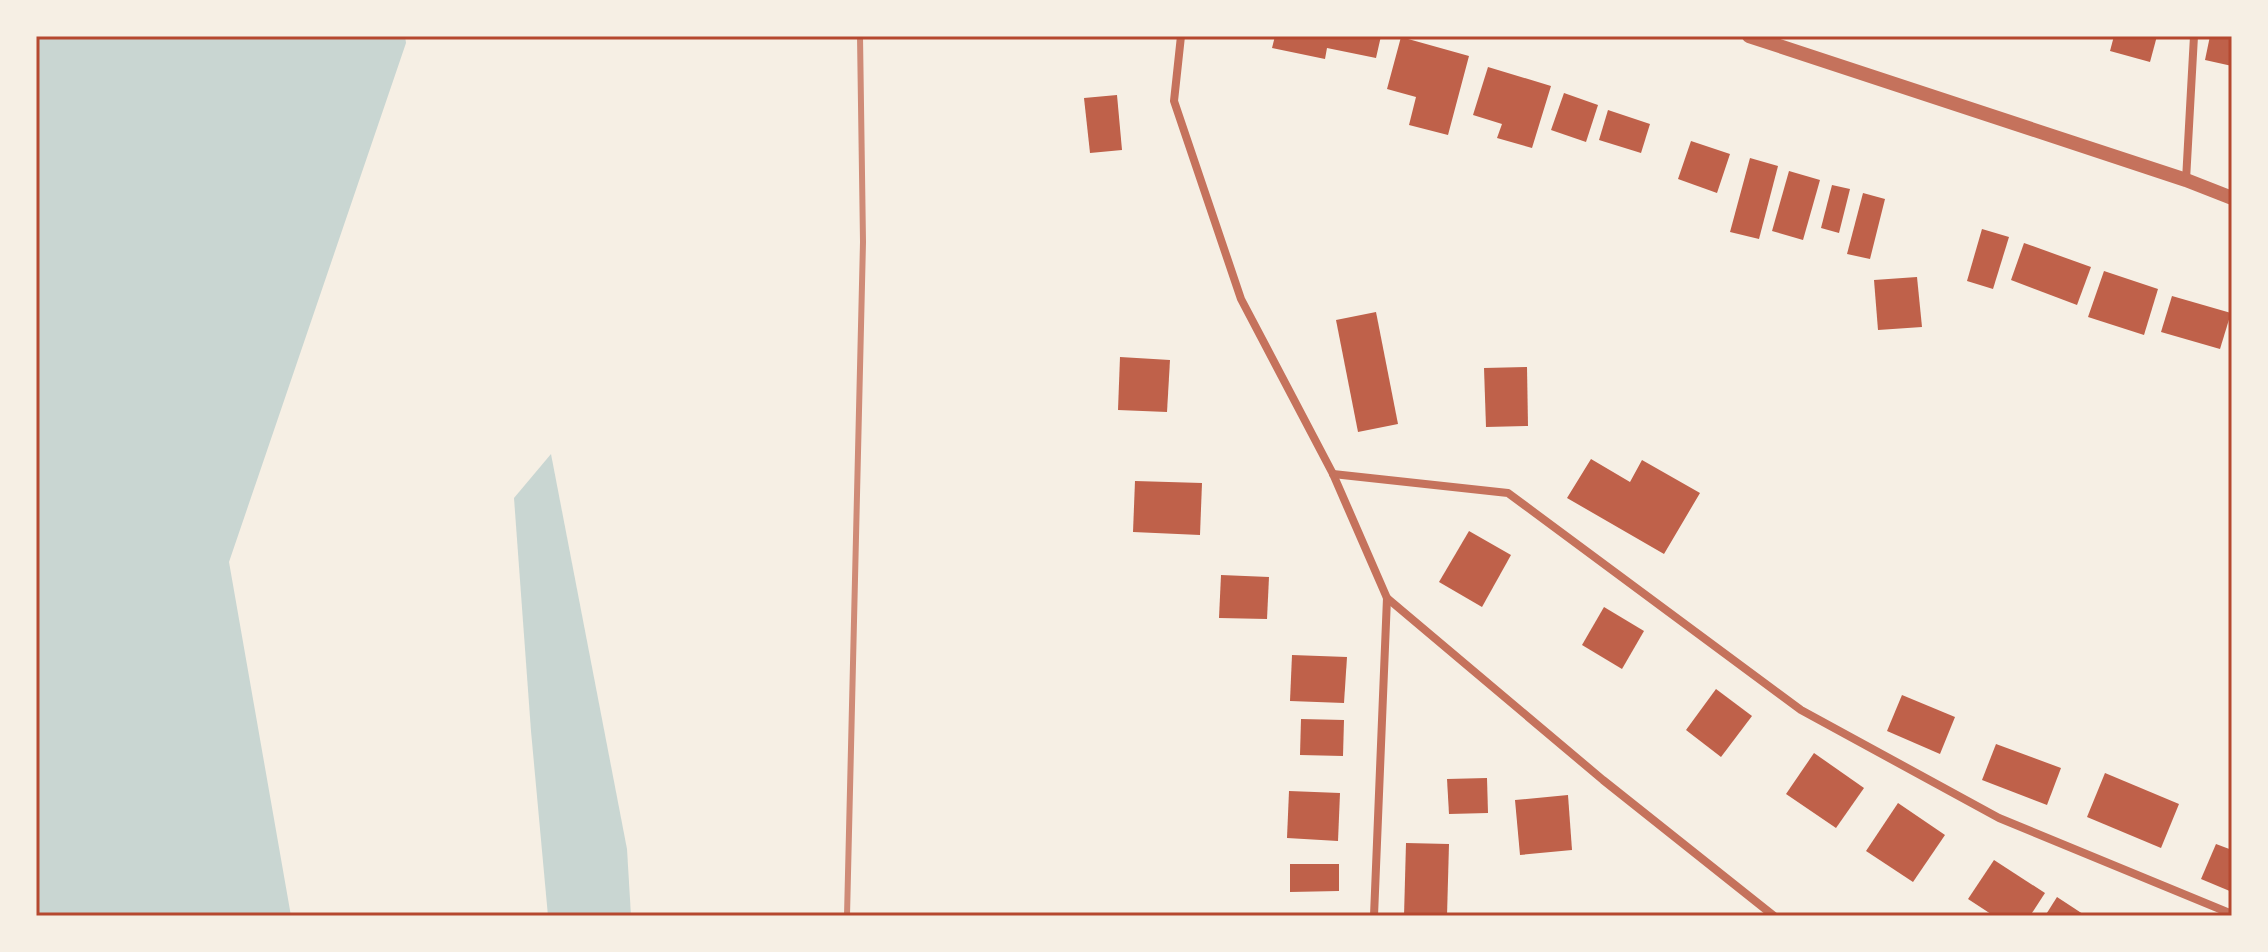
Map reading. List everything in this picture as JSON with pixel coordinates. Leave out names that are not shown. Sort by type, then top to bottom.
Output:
[{"type":"street","points":[[1181,36],[1174,101],[1241,299],[1333,474],[1387,598],[1374,916]]},
{"type":"street","points":[[1749,36],[2186,180],[2232,198]]},
{"type":"street","points":[[2186,180],[2194,36]]},
{"type":"street","points":[[1333,474],[1508,493],[1801,710],[1999,818],[2232,914]]},
{"type":"street","points":[[1387,598],[1603,780],[1774,916]]},
{"type":"shaded area","points":[[36,36],[405,36],[406,43],[229,562],[291,916],[36,916]]},
{"type":"shaded area","points":[[551,454],[627,849],[631,916],[548,916],[514,498]]},
{"type":"building","points":[[1275,36],[1381,36],[1376,58],[1327,48],[1325,59],[1272,48]]},
{"type":"building","points":[[2114,36],[2157,36],[2150,62],[2110,51]]},
{"type":"building","points":[[2210,36],[2232,36],[2232,66],[2205,60]]},
{"type":"building","points":[[1401,37],[1469,56],[1448,135],[1409,125],[1416,97],[1387,89]]},
{"type":"building","points":[[1488,67],[1551,86],[1532,148],[1497,138],[1502,124],[1473,115]]},
{"type":"building","points":[[1564,93],[1598,105],[1586,142],[1551,130]]},
{"type":"building","points":[[1117,95],[1122,150],[1090,153],[1084,98]]},
{"type":"building","points":[[1608,110],[1650,124],[1641,153],[1599,140]]},
{"type":"building","points":[[1691,141],[1730,154],[1717,193],[1678,179]]},
{"type":"building","points":[[1750,158],[1778,166],[1759,239],[1730,232]]},
{"type":"building","points":[[1789,171],[1820,180],[1803,240],[1772,231]]},
{"type":"building","points":[[1832,185],[1850,189],[1839,233],[1821,228]]},
{"type":"building","points":[[1863,193],[1885,199],[1870,259],[1847,254]]},
{"type":"building","points":[[1982,229],[2009,237],[1993,289],[1967,281]]},
{"type":"building","points":[[2024,243],[2091,267],[2077,305],[2011,280]]},
{"type":"building","points":[[2104,271],[2158,289],[2144,335],[2088,317]]},
{"type":"building","points":[[1917,277],[1922,327],[1878,330],[1874,280]]},
{"type":"building","points":[[2172,296],[2231,313],[2220,349],[2161,332]]},
{"type":"building","points":[[1376,312],[1398,424],[1358,432],[1336,320]]},
{"type":"building","points":[[1120,357],[1170,360],[1167,412],[1118,410]]},
{"type":"building","points":[[1527,367],[1528,426],[1486,427],[1484,368]]},
{"type":"building","points":[[1591,459],[1630,482],[1642,460],[1700,493],[1664,554],[1567,498]]},
{"type":"building","points":[[1135,481],[1202,483],[1200,535],[1133,532]]},
{"type":"building","points":[[1469,531],[1511,555],[1482,607],[1439,582]]},
{"type":"building","points":[[1221,575],[1269,577],[1267,619],[1219,618]]},
{"type":"building","points":[[1604,607],[1644,631],[1622,669],[1582,645]]},
{"type":"building","points":[[1292,655],[1347,657],[1344,703],[1290,701]]},
{"type":"building","points":[[1716,689],[1752,716],[1721,757],[1686,730]]},
{"type":"building","points":[[1902,695],[1955,717],[1940,754],[1887,731]]},
{"type":"building","points":[[1301,719],[1344,720],[1343,756],[1300,755]]},
{"type":"building","points":[[1996,744],[2061,768],[2047,805],[1982,780]]},
{"type":"building","points":[[1814,753],[1864,788],[1836,828],[1786,794]]},
{"type":"building","points":[[2105,773],[2179,804],[2161,848],[2087,817]]},
{"type":"building","points":[[1487,778],[1488,813],[1449,814],[1447,779]]},
{"type":"building","points":[[1289,791],[1340,793],[1338,841],[1287,838]]},
{"type":"building","points":[[1568,795],[1572,850],[1520,855],[1515,800]]},
{"type":"building","points":[[1898,803],[1945,835],[1913,882],[1866,851]]},
{"type":"building","points":[[1406,843],[1449,844],[1447,916],[1404,916]]},
{"type":"building","points":[[2216,844],[2232,850],[2232,892],[2201,879]]},
{"type":"building","points":[[1994,860],[2045,893],[2030,916],[1994,916],[1968,899]]},
{"type":"building","points":[[1290,864],[1339,864],[1339,891],[1290,892]]},
{"type":"building","points":[[2057,897],[2086,916],[2045,916]]},
{"type":"railway","points":[[847,916],[863,242],[860,36]]}]
